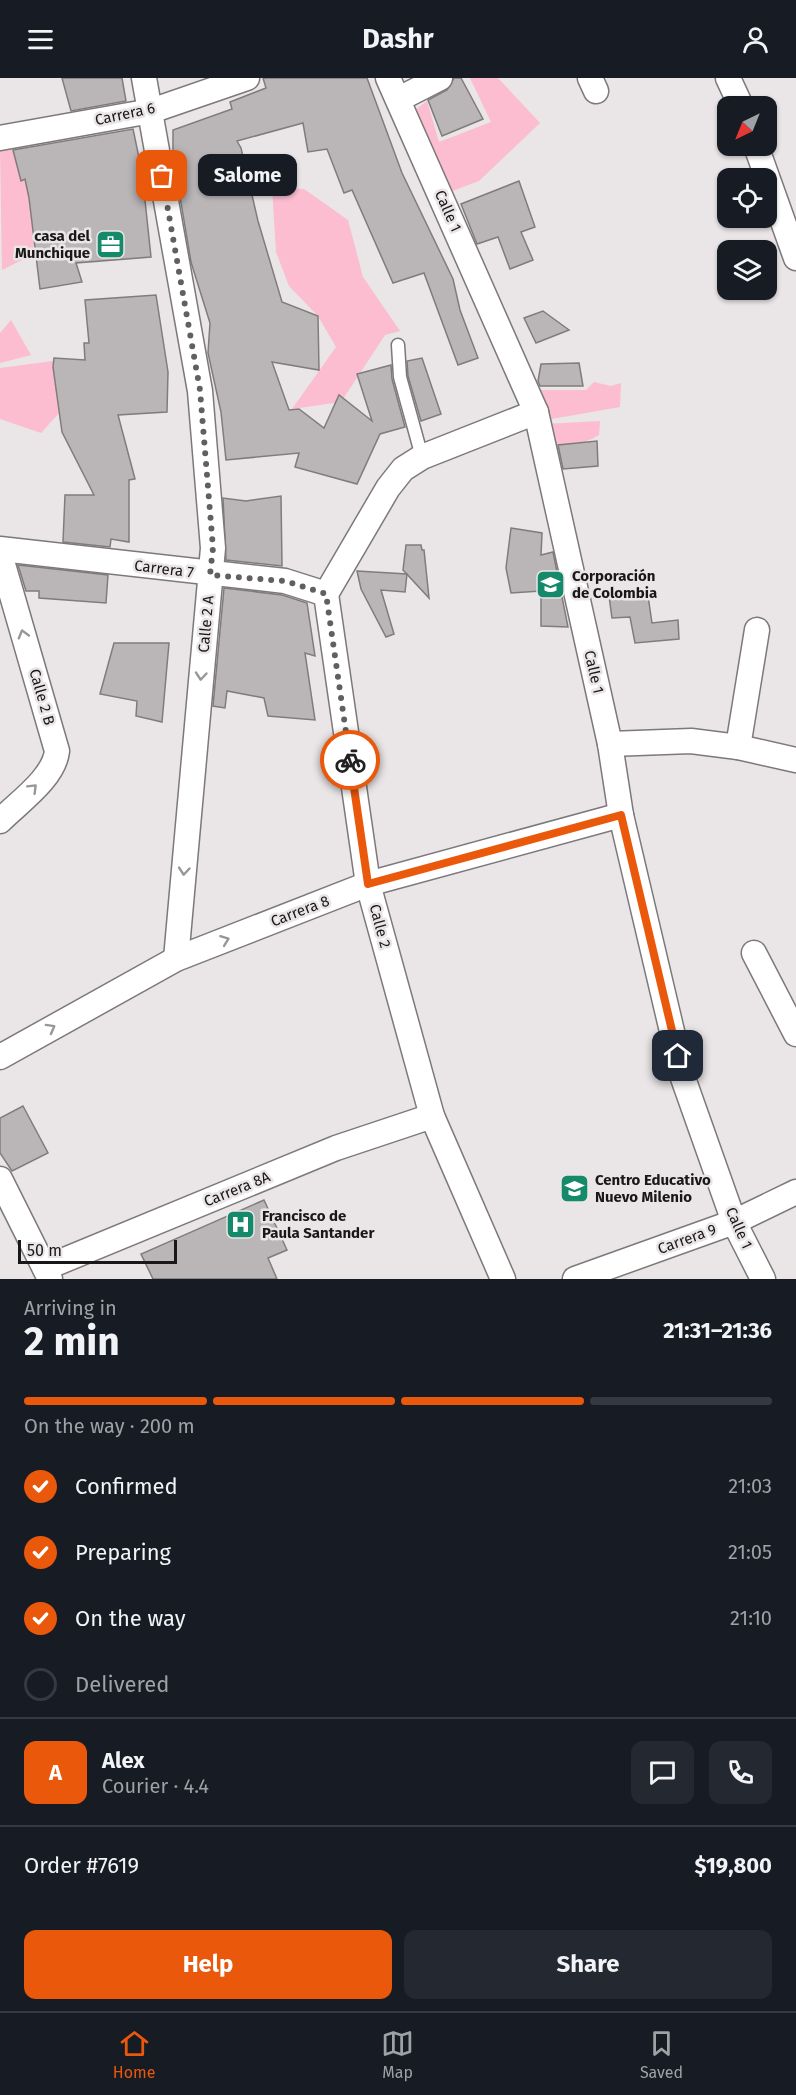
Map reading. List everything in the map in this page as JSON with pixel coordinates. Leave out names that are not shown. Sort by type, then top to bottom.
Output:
[{"type":"street","name":"Calle 2 A","points":[[144,78],[200,390],[213,548],[176,959]]},
{"type":"street","name":"Carrera 6","points":[[0,138],[151,111],[247,78]]},
{"type":"street","points":[[393,88],[440,78]]},
{"type":"street","points":[[728,78],[736,96]]},
{"type":"street","name":"Calle 1","points":[[393,88],[536,412],[610,744],[621,815],[683,1078],[734,1222],[762,1279]]},
{"type":"street","points":[[760,156],[796,258]]},
{"type":"street","points":[[326,594],[388,488],[412,463],[536,412]]},
{"type":"street","name":"Carrera 7","points":[[0,549],[210,575],[285,581],[326,594]]},
{"type":"street","name":"Calle 2 B","points":[[0,554],[57,750],[56,762],[48,772],[0,821]]},
{"type":"street","name":"Calle 2","points":[[326,594],[368,884],[432,1116],[503,1279]]},
{"type":"street","points":[[738,747],[757,630]]},
{"type":"street","points":[[610,744],[691,741],[738,747],[796,760]]},
{"type":"street","name":"Carrera 8","points":[[0,1057],[176,959],[368,884],[621,815]]},
{"type":"street","points":[[754,953],[796,1034]]},
{"type":"street","name":"Carrera 8A","points":[[48,1274],[336,1148],[432,1116]]},
{"type":"street","points":[[0,1179],[48,1274]]},
{"type":"street","name":"Carrera 9","points":[[575,1279],[734,1222],[796,1192]]},
{"type":"lane","points":[[398,345],[412,463]]},
{"type":"shaded area","points":[[470,78],[498,78],[540,123],[479,181],[447,193],[415,110],[427,101],[439,142],[491,122]]},
{"type":"shaded area","points":[[26,141],[34,254],[2,270],[0,148]]},
{"type":"shaded area","points":[[272,187],[304,189],[348,220],[363,277],[400,331],[385,335],[341,402],[292,409],[336,347],[318,316],[289,286],[276,252]]},
{"type":"shaded area","points":[[11,320],[31,355],[0,363],[0,333]]},
{"type":"shaded area","points":[[53,361],[60,412],[41,433],[0,419],[0,368]]},
{"type":"shaded area","points":[[594,382],[611,386],[621,383],[620,407],[546,420],[540,390],[586,390]]},
{"type":"shaded area","points":[[600,421],[599,435],[581,443],[569,444],[549,444],[544,424]]},
{"type":"building","points":[[62,78],[122,78],[126,101],[71,111]]},
{"type":"building","points":[[263,78],[367,78],[402,173],[453,279],[460,310],[478,358],[458,365],[424,273],[393,283],[352,190],[344,193],[327,149],[308,152],[303,123],[237,141],[241,148],[258,221],[282,302],[318,316],[319,370],[272,362],[289,410],[299,409],[324,428],[339,395],[372,421],[357,374],[391,365],[392,379],[405,427],[380,434],[357,484],[295,467],[299,453],[226,460],[221,412],[208,353],[210,323],[191,262],[173,155],[173,130],[232,109],[230,102],[266,88]]},
{"type":"building","points":[[454,78],[461,78],[483,119],[442,136],[428,100],[447,90]]},
{"type":"building","points":[[133,129],[142,172],[151,257],[76,263],[82,282],[40,289],[29,198],[25,179],[21,181],[13,150]]},
{"type":"building","points":[[519,181],[535,227],[521,232],[533,260],[510,269],[498,237],[477,244],[461,204]]},
{"type":"building","points":[[156,295],[168,372],[167,412],[118,415],[135,479],[129,480],[129,542],[111,539],[110,547],[63,542],[65,495],[94,495],[62,432],[53,367],[54,358],[85,360],[84,343],[89,343],[85,300]]},
{"type":"building","points":[[543,311],[569,330],[536,343],[524,318]]},
{"type":"building","points":[[422,358],[441,414],[421,421],[408,376],[407,361]]},
{"type":"building","points":[[579,363],[583,386],[540,386],[538,381],[541,364]]},
{"type":"building","points":[[597,441],[598,466],[563,469],[558,445]]},
{"type":"building","points":[[281,496],[282,566],[226,560],[223,498],[246,501]]},
{"type":"building","points":[[511,528],[542,533],[541,555],[553,552],[568,627],[541,626],[541,591],[511,593],[506,568]]},
{"type":"building","points":[[406,545],[421,545],[424,550],[429,598],[403,570]]},
{"type":"building","points":[[18,565],[108,575],[106,603],[39,598],[39,591],[26,591]]},
{"type":"building","points":[[357,571],[407,574],[405,592],[381,590],[394,634],[386,637],[361,589]]},
{"type":"building","points":[[224,588],[282,595],[307,603],[315,656],[305,653],[315,720],[268,716],[264,698],[227,691],[225,708],[213,706]]},
{"type":"building","points":[[627,593],[648,596],[652,623],[678,620],[679,639],[635,643],[630,617],[612,618],[609,596]]},
{"type":"building","points":[[114,643],[169,643],[162,722],[136,716],[137,701],[100,694]]},
{"type":"building","points":[[23,1106],[48,1153],[12,1171],[0,1153],[0,1118]]},
{"type":"building","name":"Francisco de Paula Santander","points":[[264,1200],[287,1250],[268,1258],[277,1279],[153,1279],[141,1254]]},
{"type":"way so far","points":[[162,176],[200,390],[213,548],[210,575],[285,581],[326,594],[350,760]]},
{"type":"place","name":"Salome","points":[[162,176]]},
{"type":"place","name":"casa del Munchique","points":[[111,245]]},
{"type":"place","name":"Corporación de Colombia","points":[[551,585]]},
{"type":"place","name":"Centro Educativo Nuevo Milenio","points":[[574,1189]]},
{"type":"place","name":"Francisco de Paula Santander","points":[[241,1225]]},
{"type":"route","points":[[350,760],[368,884],[621,815],[678,1056]]}]
